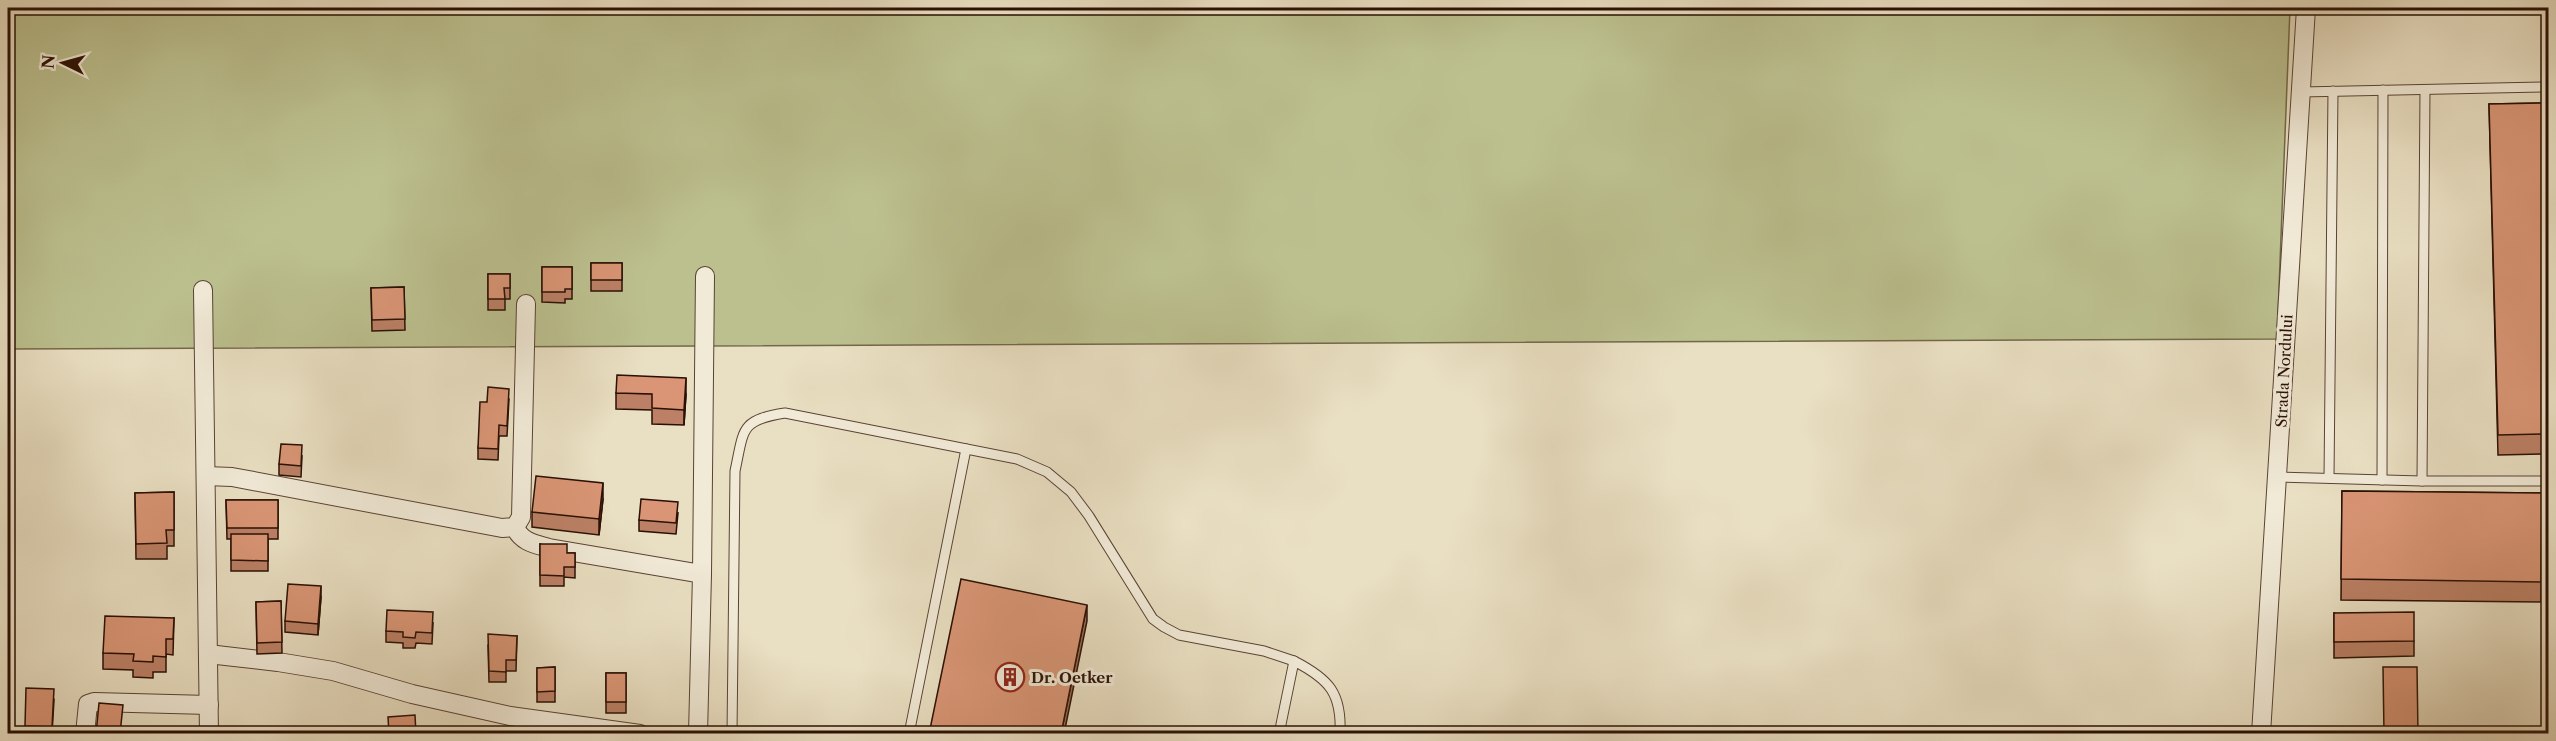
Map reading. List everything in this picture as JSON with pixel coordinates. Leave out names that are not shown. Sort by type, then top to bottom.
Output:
[{"type":"street","name":"Strada Nordului","points":[[2260,734],[2306,8]]},
{"type":"street","points":[[698,734],[705,276]]},
{"type":"street","points":[[203,290],[209,734]]},
{"type":"street","points":[[515,527],[521,517],[526,304]]},
{"type":"street","points":[[206,476],[232,477],[502,528],[515,527]]},
{"type":"street","points":[[515,527],[518,534],[528,542],[549,548],[702,574]]},
{"type":"street","points":[[208,654],[333,671],[412,694],[510,716],[640,734]]},
{"type":"street","points":[[85,734],[86,710],[88,704],[94,702],[209,705]]},
{"type":"lane","points":[[2301,92],[2548,87]]},
{"type":"lane","points":[[2382,480],[2383,90]]},
{"type":"lane","points":[[2422,481],[2425,90]]},
{"type":"lane","points":[[2330,478],[2333,91]]},
{"type":"lane","points":[[732,734],[735,471],[741,442],[749,423],[762,416],[785,413],[1017,459],[1047,472],[1071,492],[1089,516],[1153,619],[1179,635],[1264,651],[1294,661],[1314,671],[1337,696],[1341,716],[1340,734]]},
{"type":"lane","points":[[909,734],[966,449]]},
{"type":"lane","points":[[2278,477],[2422,481],[2548,481]]},
{"type":"lane","points":[[1279,734],[1294,661]]},
{"type":"green space","points":[[8,8],[2290,8],[2277,339],[8,349]]},
{"type":"building","points":[[2548,103],[2548,434],[2498,435],[2489,104]]},
{"type":"building","points":[[591,263],[622,263],[622,280],[591,280]]},
{"type":"building","points":[[542,267],[572,267],[572,289],[565,289],[565,292],[542,292]]},
{"type":"building","points":[[488,274],[510,274],[510,288],[504,288],[505,299],[488,299]]},
{"type":"building","points":[[404,287],[405,319],[372,320],[371,288]]},
{"type":"building","points":[[617,375],[686,378],[684,410],[652,408],[652,394],[616,393]]},
{"type":"building","points":[[488,387],[509,389],[507,426],[499,425],[498,449],[478,448],[480,402],[487,402]]},
{"type":"building","points":[[281,444],[302,445],[301,466],[279,464]]},
{"type":"building","points":[[536,476],[603,483],[599,519],[532,512]]},
{"type":"building","points":[[2342,491],[2542,493],[2541,582],[2341,579]]},
{"type":"building","points":[[174,492],[174,530],[166,530],[167,543],[136,544],[135,493]]},
{"type":"building","points":[[641,499],[678,502],[676,523],[639,520]]},
{"type":"building","points":[[226,500],[278,500],[278,528],[227,528]]},
{"type":"building","points":[[231,534],[268,534],[268,561],[231,560]]},
{"type":"building","points":[[540,544],[567,544],[567,553],[575,553],[575,567],[564,567],[564,576],[540,575]]},
{"type":"building","name":"Dr. Oetker","points":[[961,579],[1087,605],[1061,734],[929,734]]},
{"type":"building","points":[[288,584],[321,586],[318,624],[285,621]]},
{"type":"building","points":[[281,601],[282,642],[257,643],[256,602]]},
{"type":"building","points":[[387,610],[433,612],[432,633],[416,632],[415,638],[403,637],[403,632],[386,631]]},
{"type":"building","points":[[2414,612],[2414,641],[2334,642],[2334,613]]},
{"type":"building","points":[[105,616],[174,618],[173,639],[166,639],[166,657],[153,656],[153,662],[133,661],[134,654],[103,653]]},
{"type":"building","points":[[488,634],[517,636],[516,660],[506,660],[506,672],[489,671]]},
{"type":"building","points":[[555,667],[555,691],[537,692],[537,668]]},
{"type":"building","points":[[2383,667],[2417,667],[2418,734],[2384,734]]},
{"type":"building","points":[[606,673],[626,673],[626,702],[606,702]]},
{"type":"building","points":[[26,688],[54,689],[52,727],[25,726]]},
{"type":"building","points":[[99,703],[123,705],[120,734],[96,734]]},
{"type":"building","points":[[415,715],[416,734],[389,734],[388,717]]},
{"type":"building","points":[[451,727],[483,730],[483,734],[451,734]]},
{"type":"building","points":[[540,728],[563,728],[563,734],[540,734]]},
{"type":"building","points":[[492,730],[505,730],[504,734],[492,734]]},
{"type":"place","name":"Dr. Oetker","points":[[1010,677]]}]
